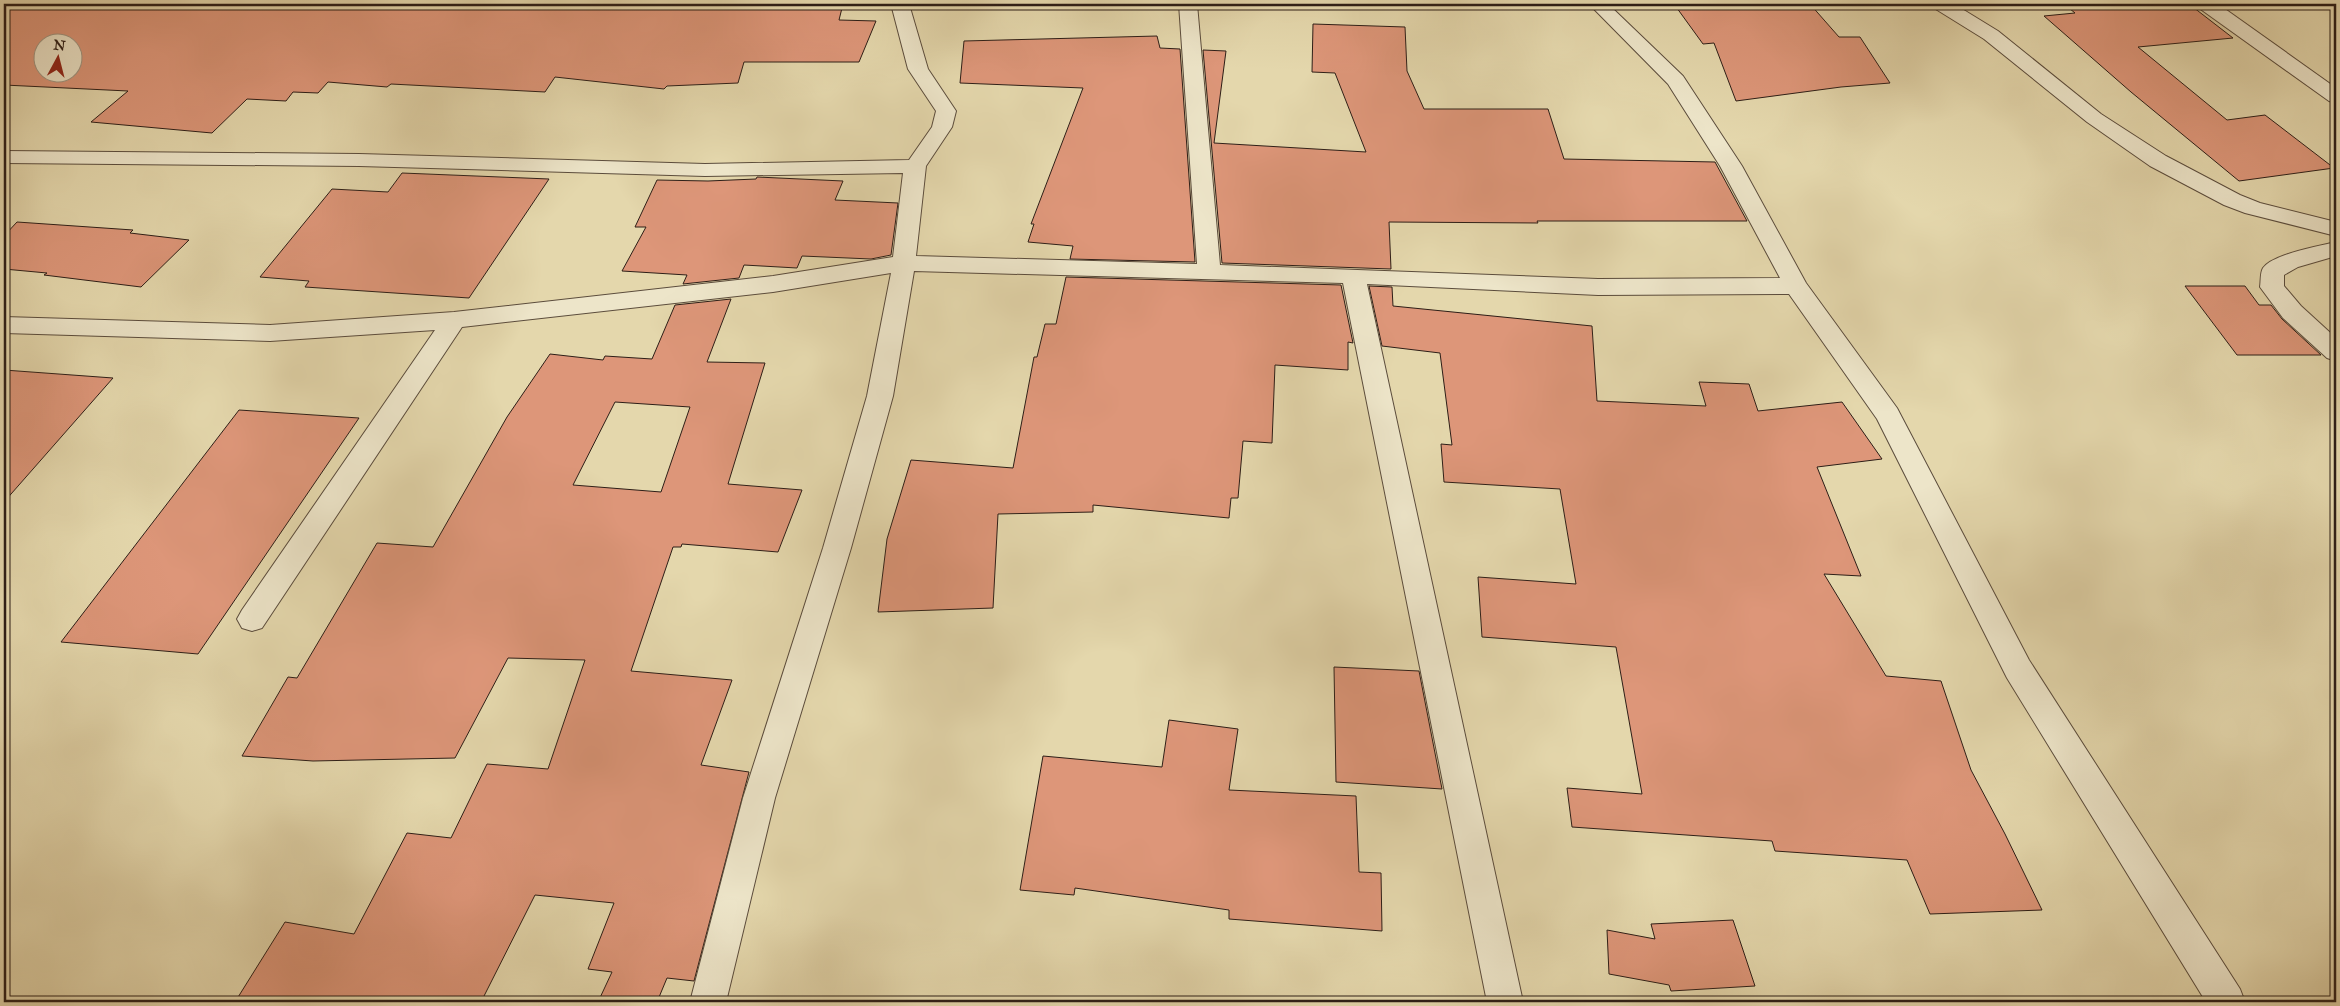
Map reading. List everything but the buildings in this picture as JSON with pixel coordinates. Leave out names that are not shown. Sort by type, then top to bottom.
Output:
[{"type":"street","points":[[708,1002],[759,798],[837,548],[880,396],[904,263],[914,166],[942,127],[946,110],[918,69],[900,4]]},
{"type":"street","points":[[1188,4],[1209,272]]},
{"type":"street","points":[[1598,4],[1676,80],[1731,166],[1796,286],[1888,415],[2018,669],[2227,1002]]},
{"type":"street","points":[[1942,4],[1991,35],[2094,118],[2158,161],[2232,200],[2252,208],[2336,229]]},
{"type":"street","points":[[2206,4],[2336,97]]},
{"type":"street","points":[[4,157],[359,160],[704,170],[914,166]]},
{"type":"street","points":[[2336,249],[2290,262],[2273,271],[2272,287],[2292,312],[2336,352]]},
{"type":"street","points":[[4,325],[270,333],[454,320],[773,284],[904,263],[1353,276],[1598,287],[1796,286]]},
{"type":"street","points":[[1353,276],[1505,1002]]},
{"type":"street","points":[[252,619],[454,320]]}]
